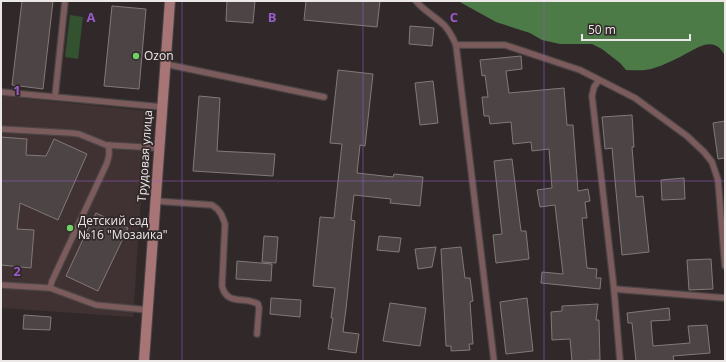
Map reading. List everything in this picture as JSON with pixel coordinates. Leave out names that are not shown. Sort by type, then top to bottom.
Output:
[{"type":"street","name":"Трудовая улица","points":[[144,361],[170,1]]},
{"type":"lane","points":[[55,97],[65,1]]},
{"type":"lane","points":[[416,1],[421,7],[444,25],[450,32],[456,45],[494,361]]},
{"type":"lane","points":[[456,45],[505,45],[580,70],[635,98],[687,136],[712,162],[718,180],[725,266]]},
{"type":"lane","points":[[165,64],[324,97]]},
{"type":"lane","points":[[599,80],[594,87],[592,96],[614,289],[620,361]]},
{"type":"lane","points":[[1,92],[162,107]]},
{"type":"lane","points":[[1,129],[79,134],[101,144],[159,148]]},
{"type":"lane","points":[[50,288],[107,163],[109,145]]},
{"type":"lane","points":[[155,200],[212,205],[223,215],[225,224],[222,286],[228,297],[253,301],[258,304],[257,334]]},
{"type":"lane","points":[[1,285],[50,288],[96,305],[148,310]]},
{"type":"lane","points":[[614,289],[725,298]]},
{"type":"shaded area","points":[[458,1],[725,1],[725,56],[721,49],[710,44],[704,45],[654,68],[645,70],[626,70],[620,63],[602,49],[592,44],[560,44],[542,40],[530,33],[496,22]]},
{"type":"shaded area","points":[[70,15],[83,17],[78,59],[65,57]]},
{"type":"shaded area","name":"Детский сад №16 \"Мозаика\"","points":[[1,96],[147,111],[133,317],[1,308]]},
{"type":"building","points":[[22,1],[53,1],[43,89],[12,85]]},
{"type":"building","points":[[227,1],[255,1],[253,23],[226,21]]},
{"type":"building","points":[[306,1],[380,1],[377,27],[304,20]]},
{"type":"building","points":[[112,6],[146,9],[139,89],[104,86]]},
{"type":"building","points":[[410,26],[434,28],[432,46],[409,44]]},
{"type":"building","points":[[521,56],[522,69],[506,71],[509,93],[564,88],[567,125],[573,125],[578,191],[588,189],[590,201],[585,202],[587,218],[582,218],[587,268],[597,269],[596,278],[601,278],[600,289],[541,283],[542,272],[563,274],[555,205],[540,207],[537,190],[552,188],[549,149],[532,151],[531,142],[513,144],[511,122],[490,124],[489,116],[484,116],[482,97],[488,97],[485,75],[482,76],[480,60]]},
{"type":"building","points":[[338,70],[373,74],[365,146],[360,145],[357,173],[393,177],[394,174],[423,177],[420,206],[390,203],[391,199],[354,195],[351,220],[355,221],[343,332],[359,334],[356,353],[328,349],[333,318],[331,318],[335,288],[313,286],[320,217],[334,218],[342,144],[330,143]]},
{"type":"building","points":[[433,81],[438,123],[420,125],[415,83]]},
{"type":"building","points":[[199,96],[220,98],[217,151],[275,154],[273,176],[193,171]]},
{"type":"building","points":[[632,115],[634,147],[632,147],[636,197],[643,196],[649,252],[622,255],[612,148],[605,149],[602,117]]},
{"type":"building","points":[[725,121],[725,158],[718,159],[713,123]]},
{"type":"building","points":[[1,137],[27,139],[26,155],[46,156],[54,139],[87,154],[58,220],[20,203],[17,229],[34,230],[31,268],[1,265]]},
{"type":"building","points":[[512,159],[521,231],[526,231],[529,259],[496,263],[493,235],[502,234],[494,161]]},
{"type":"building","points":[[684,178],[685,199],[662,200],[661,180]]},
{"type":"building","points":[[96,213],[128,228],[98,291],[66,276],[85,235],[92,236],[86,233]]},
{"type":"building","points":[[264,236],[278,237],[276,263],[262,262]]},
{"type":"building","points":[[379,236],[401,238],[399,252],[377,250]]},
{"type":"building","points":[[436,247],[432,267],[418,269],[415,249]]},
{"type":"building","points":[[461,247],[465,278],[470,278],[473,301],[470,302],[473,344],[469,344],[470,350],[451,351],[451,346],[446,346],[441,249]]},
{"type":"building","points":[[711,259],[713,289],[689,290],[687,260]]},
{"type":"building","points":[[237,261],[272,264],[271,281],[236,279]]},
{"type":"building","points":[[271,298],[301,300],[300,317],[270,314]]},
{"type":"building","points":[[527,298],[533,351],[506,354],[500,302]]},
{"type":"building","points":[[390,303],[426,308],[420,346],[383,341]]},
{"type":"building","points":[[598,304],[596,320],[599,320],[600,360],[572,361],[570,339],[552,340],[551,312],[562,311],[562,306]]},
{"type":"building","points":[[669,308],[670,320],[651,321],[653,346],[690,343],[688,326],[707,325],[710,353],[673,356],[674,361],[636,361],[632,323],[628,323],[627,313]]},
{"type":"building","points":[[24,315],[51,317],[50,330],[23,329]]},
{"type":"place","name":"Ozon","points":[[136,56]]},
{"type":"place","name":"Детский сад №16 \"Мозаика\"","points":[[70,228]]}]
